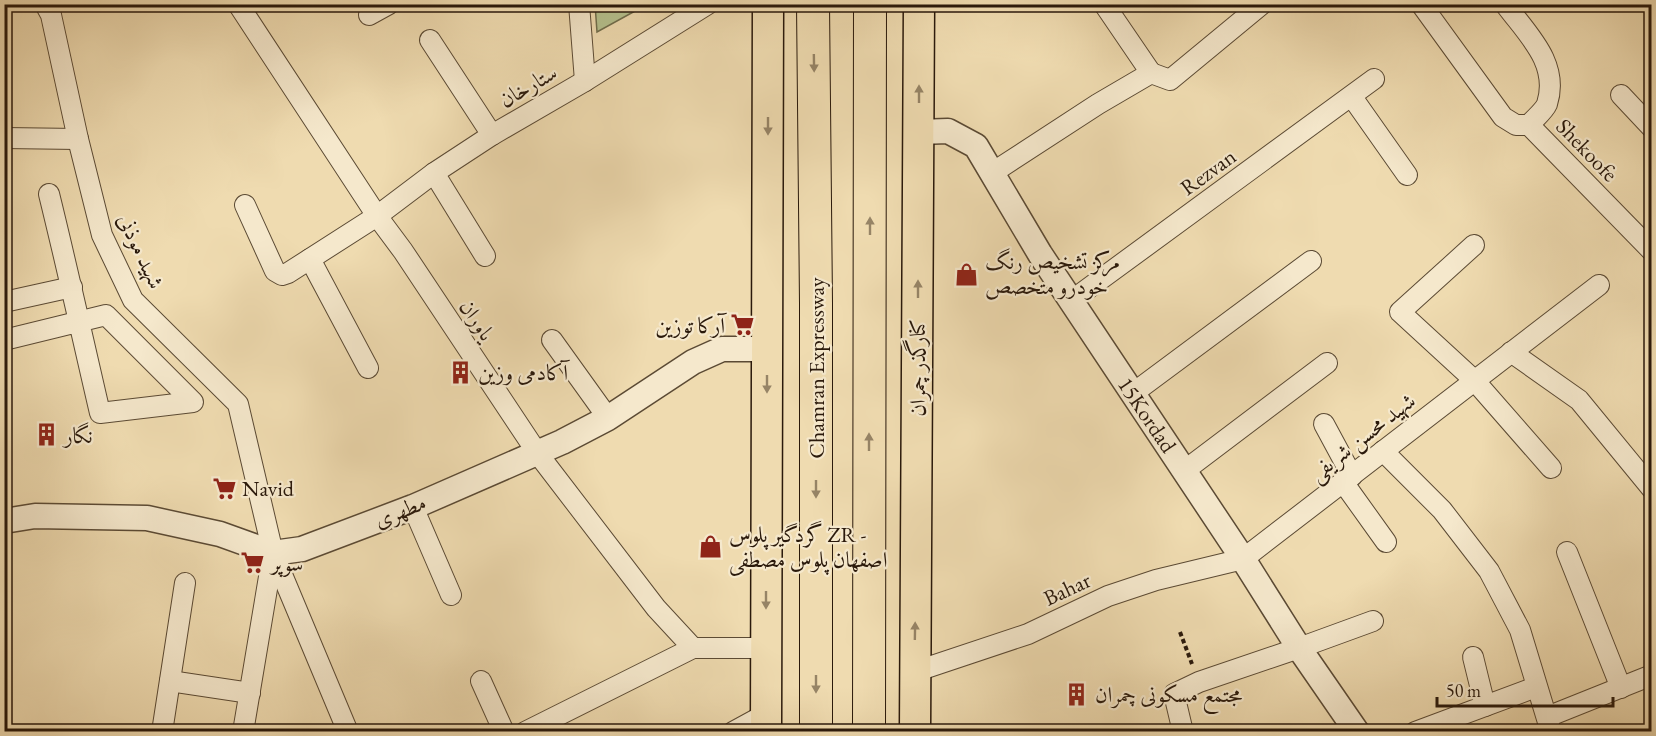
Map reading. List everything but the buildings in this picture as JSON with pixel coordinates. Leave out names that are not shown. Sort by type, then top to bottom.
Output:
[{"type":"highway","name":"Chamran Expressway","points":[[813,4],[816,732]]},
{"type":"highway","points":[[869,732],[870,4]]},
{"type":"main road","points":[[766,723],[768,4]]},
{"type":"main road","name":"کنارگذر چمران","points":[[915,732],[919,4]]},
{"type":"street","name":"شهید موذنی","points":[[45,4],[51,15],[102,235],[134,300],[238,404],[273,553]]},
{"type":"street","name":"یاوران","points":[[238,4],[377,216],[403,251],[538,454],[656,608],[693,648]]},
{"type":"street","points":[[369,15],[389,4]]},
{"type":"street","points":[[579,4],[585,81]]},
{"type":"street","name":"ستارخان","points":[[245,205],[274,271],[282,275],[288,273],[377,216],[434,173],[492,135],[585,81],[708,4]]},
{"type":"street","points":[[1108,6],[1152,73],[1170,80],[1262,4]]},
{"type":"street","name":"Shekoofe","points":[[1421,4],[1503,117],[1516,125],[1529,125],[1652,251]]},
{"type":"street","points":[[1505,4],[1546,59],[1550,81],[1546,106],[1529,125]]},
{"type":"street","points":[[430,40],[492,135]]},
{"type":"street","points":[[992,173],[1098,104],[1152,73]]},
{"type":"street","name":"Rezvan","points":[[1071,302],[1374,79]]},
{"type":"street","points":[[1621,95],[1652,128]]},
{"type":"street","points":[[1352,97],[1407,175]]},
{"type":"street","name":"15Kordad","points":[[919,132],[948,131],[976,146],[1071,302],[1357,732]]},
{"type":"street","points":[[4,138],[78,139]]},
{"type":"street","points":[[434,173],[485,256]]},
{"type":"street","points":[[4,340],[78,322],[106,315],[193,402],[100,413],[78,322],[72,287],[49,194]]},
{"type":"street","points":[[1474,245],[1400,312],[1474,381],[1551,468]]},
{"type":"street","points":[[310,259],[368,368]]},
{"type":"street","points":[[1132,394],[1311,261]]},
{"type":"street","name":"شهید محسن شریفی","points":[[1243,559],[1599,285]]},
{"type":"street","points":[[4,302],[72,287]]},
{"type":"street","points":[[552,340],[608,418]]},
{"type":"street","name":"مطهری","points":[[4,521],[35,516],[147,518],[220,534],[273,553],[302,549],[413,507],[538,454],[608,418],[693,362],[722,349],[768,349]]},
{"type":"street","points":[[1511,352],[1579,400],[1652,489]]},
{"type":"street","points":[[1184,471],[1327,363]]},
{"type":"street","points":[[1324,424],[1348,479],[1386,542]]},
{"type":"street","points":[[1383,451],[1442,510],[1489,571],[1520,630],[1549,724],[1652,675]]},
{"type":"street","points":[[413,507],[451,595]]},
{"type":"street","points":[[1567,552],[1621,688]]},
{"type":"street","points":[[243,732],[273,553]]},
{"type":"street","points":[[273,553],[348,732]]},
{"type":"street","name":"Bahar","points":[[915,672],[1028,634],[1108,596],[1156,580],[1243,559]]},
{"type":"street","points":[[162,732],[185,583]]},
{"type":"street","points":[[1182,732],[1174,694],[1198,682],[1373,621]]},
{"type":"street","points":[[525,732],[693,648],[766,648]]},
{"type":"street","points":[[1473,657],[1485,706]]},
{"type":"street","points":[[170,681],[250,693]]},
{"type":"street","points":[[480,681],[504,732]]},
{"type":"street","points":[[1415,732],[1536,687]]},
{"type":"street","points":[[733,732],[766,723]]},
{"type":"path","points":[[1180,632],[1198,682]]},
{"type":"green space","points":[[595,4],[646,4],[646,5],[597,32]]},
{"type":"place","name":"مرکز تشخیص رنگ خودرو متخصص","points":[[967,274]]},
{"type":"place","name":"آرکا توزین","points":[[743,325]]},
{"type":"place","name":"آکادمی وزین","points":[[460,372]]},
{"type":"place","name":"نگار","points":[[46,435]]},
{"type":"place","name":"Navid","points":[[224,488]]},
{"type":"place","name":"گردگیر پلوس ZR - اصفهان پلوس مصطفی","points":[[711,547]]},
{"type":"place","name":"سوپر","points":[[253,563]]},
{"type":"place","name":"مجتمع مسکونی چمران","points":[[1077,694]]}]
